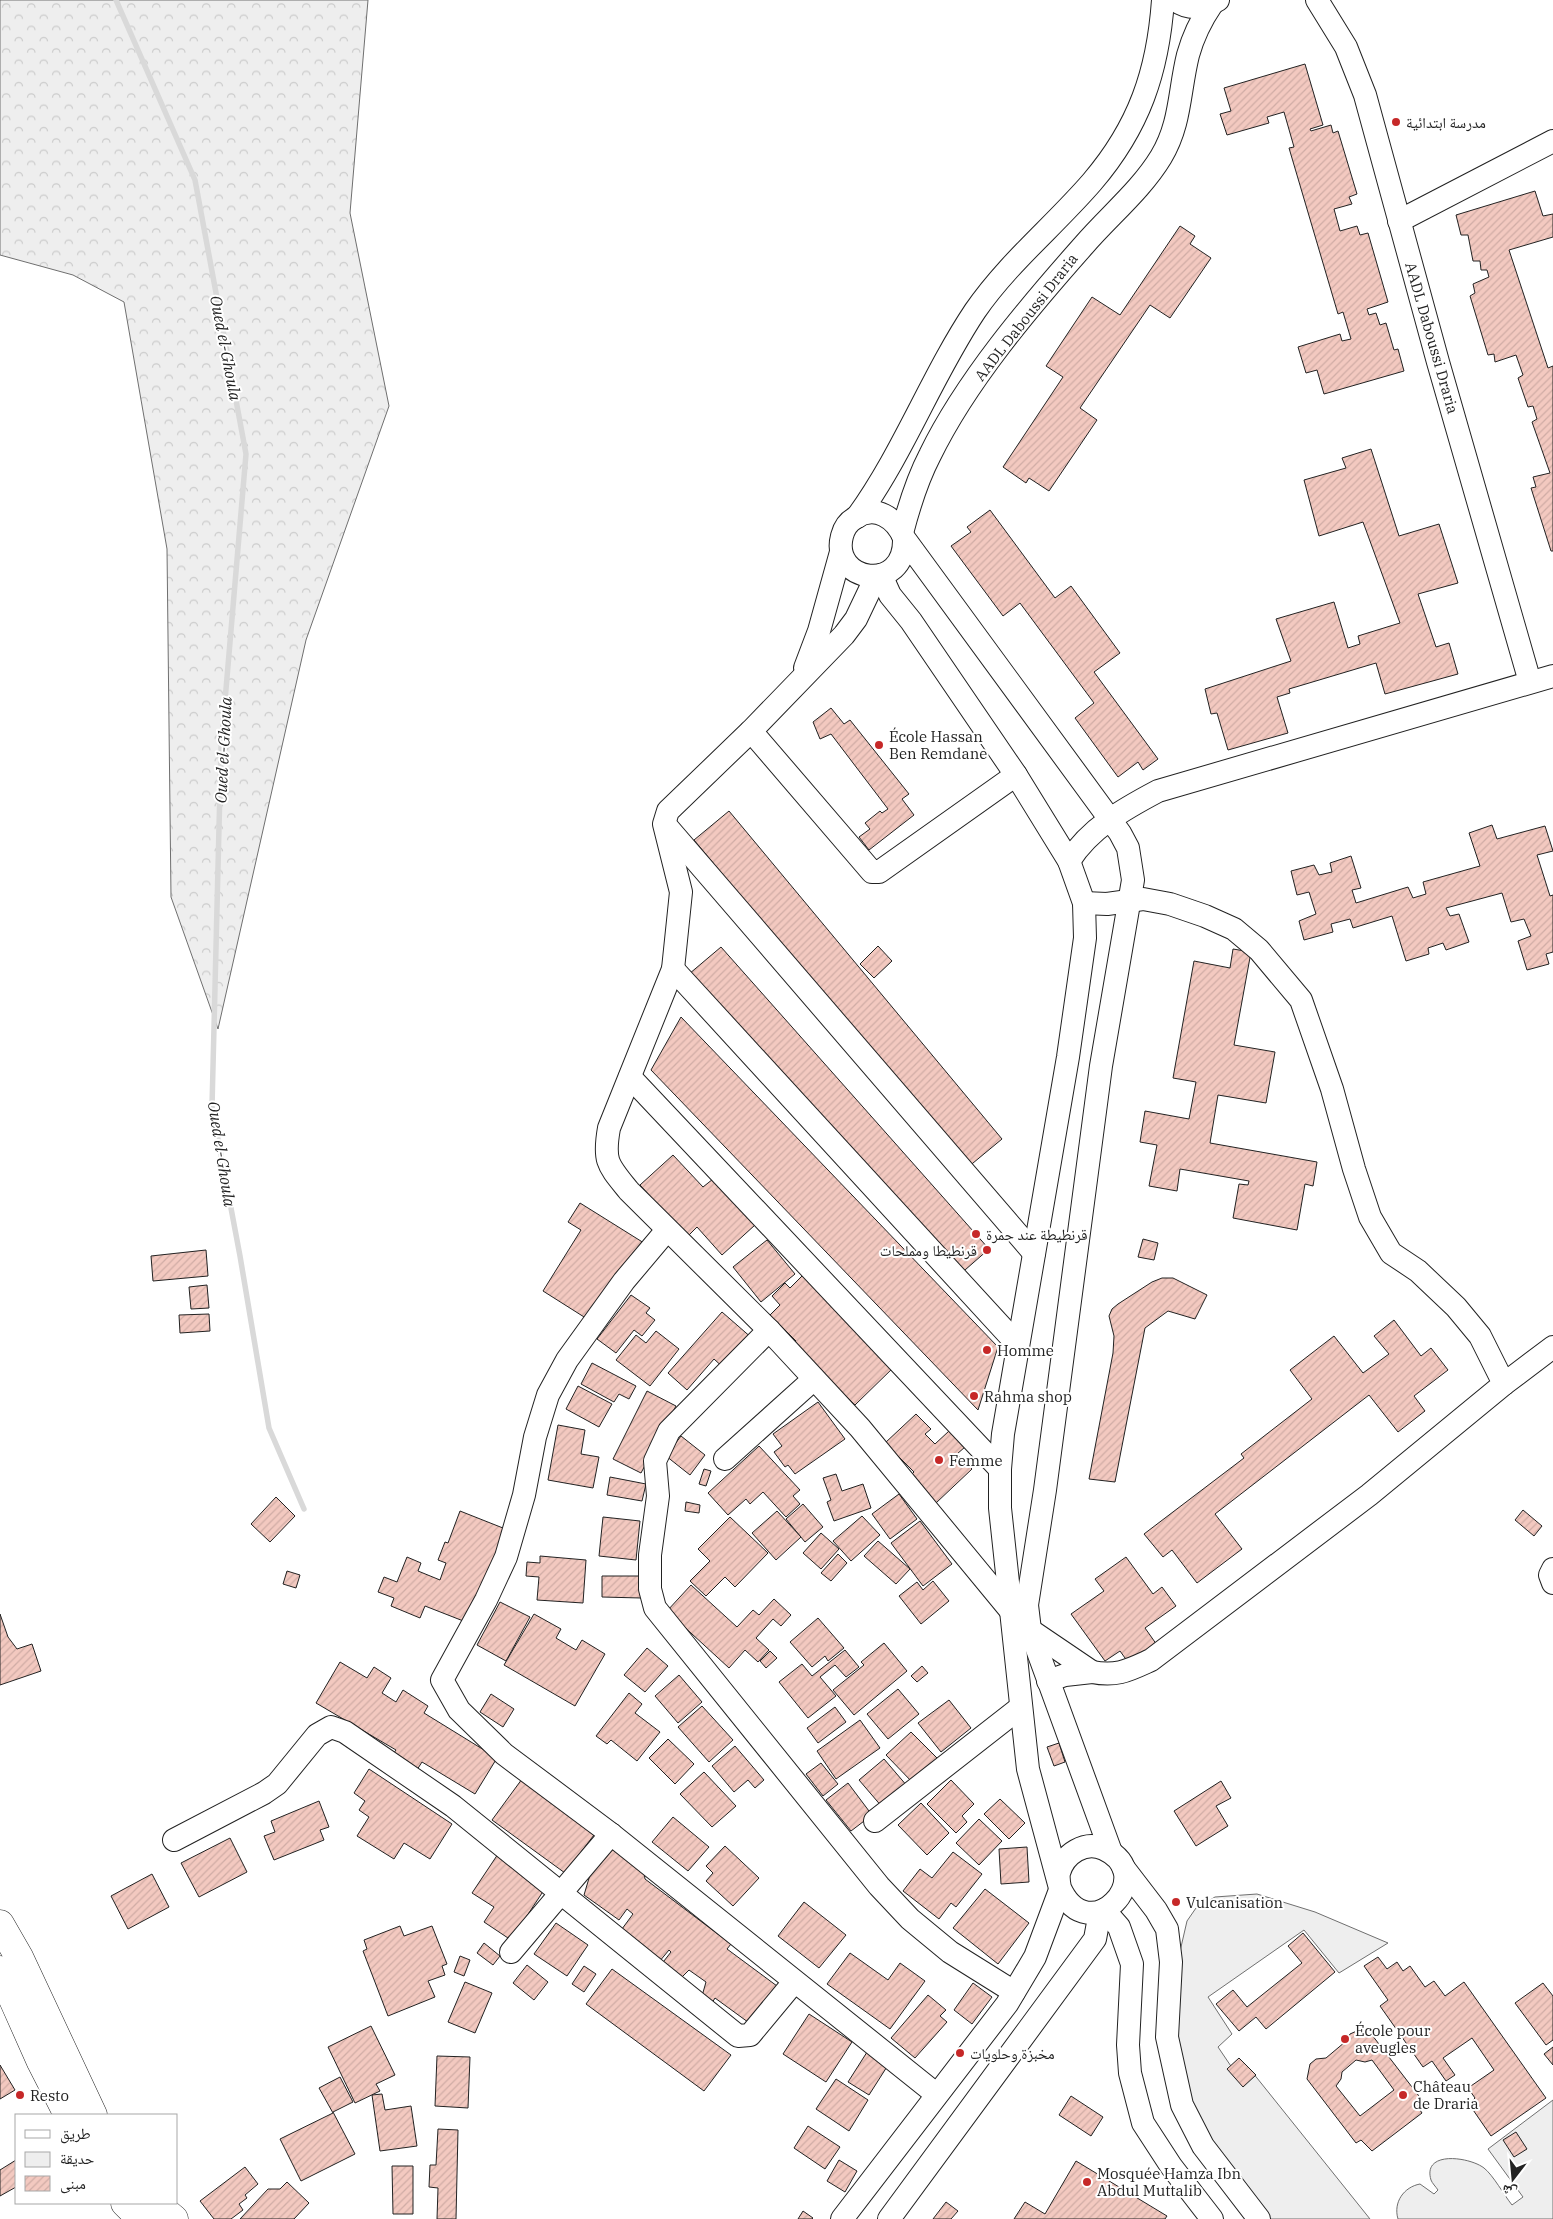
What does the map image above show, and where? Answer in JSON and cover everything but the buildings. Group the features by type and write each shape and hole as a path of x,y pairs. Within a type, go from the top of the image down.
{"main road":[{"path":"0,1924 19,1957 93,2114"},
{"path":"0,1970 41,2062 67,2114"},
{"path":"126,2204 141,2219"},
{"path":"156,2204 174,2219"}],"street":[{"path":"903,535 904,550 900,561 892,570 879,576 865,576 854,571 846,563 841,552 840,542 848,523 857,516 894,460 955,341 977,308 1001,278 1091,184 1123,139 1144,98 1155,63 1160,36 1163,0"},
{"path":"1175,0 1190,7 1201,7 1215,2"},
{"name":"AADL Daboussi Draria","path":"1317,0 1346,47 1359,79 1530,682"},
{"name":"AADL Daboussi Draria","path":"903,535 909,507 929,456 956,409 1029,310 1097,230 1148,176 1161,157 1172,137 1178,116 1184,74 1194,37 1201,20 1215,2"},
{"path":"1399,222 1553,141"},
{"path":"857,516 868,513 880,513 891,518 899,527 1110,820 1128,848 1133,880 1101,1066 1045,1490 1027,1605 1030,1630 1048,1681 1125,1877 1124,1888 1117,1902 1102,1911 1090,1913 1073,1907 1065,1899 1060,1889 1028,1769 1000,1508 1000,1469 1003,1434 1068,1057 1085,938 1084,903 1069,861 1016,775 911,620 890,596 879,576"},
{"path":"798,682 820,631 841,552"},
{"path":"879,576 850,627 751,731 668,811 664,824 681,892 673,970 608,1128 605,1151 609,1167 629,1191 769,1330 860,1428 1011,1611"},
{"path":"1069,861 1083,842 1110,820 1138,801 1178,783 1553,676"},
{"path":"751,731 872,872 879,872 1016,775"},
{"path":"664,824 1034,1253"},
{"path":"1084,903 1108,904 1143,899 1170,904 1205,916 1234,929 1259,950 1301,1000 1332,1089 1354,1169 1370,1217 1391,1253 1418,1271 1456,1307 1480,1336 1504,1384"},
{"path":"673,970 1018,1345"},
{"path":"630,1077 1000,1469"},
{"path":"667,1230 624,1281 567,1360 548,1395 535,1437 524,1495 506,1557 486,1600 442,1680 460,1710 504,1754 611,1834 936,2094"},
{"path":"769,1330 669,1432 655,1461 658,1496 650,1555 650,1589 655,1608 879,1886 910,1919 950,1952 1014,1992"},
{"path":"1048,1681 1065,1675 1092,1672 1108,1675 1126,1672 1151,1660 1369,1495 1504,1384 1553,1347"},
{"path":"724,1459 814,1379"},
{"path":"1553,1569 1550,1574 1553,1583"},
{"path":"1030,1630 1092,1672"},
{"path":"875,1821 1021,1707"},
{"path":"174,1840 264,1793 277,1784 317,1735 331,1727 345,1732 453,1806 738,2036 750,2035 794,1982"},
{"path":"511,1952 611,1834"},
{"path":"842,2219 936,2094 1007,2004 1035,1957 1060,1889 1059,1874 1063,1863 1076,1850 1094,1846 1117,1860 1156,1910 1166,1929 1171,1962 1167,2037 1182,2105 1203,2146 1259,2219"},
{"path":"889,2219 1095,1939 1102,1911"},
{"path":"1102,1911 1119,1927 1132,1964 1128,2045 1130,2073 1143,2123 1171,2166 1212,2219"}],"green space":[{"path":"0,0 368,0 350,213 389,406 306,640 218,1029 171,897 167,549 124,302 73,275 0,255"},
{"path":"1257,1894 1315,1912 1388,1943 1339,1973 1304,1930 1208,1997 1232,2034 1218,2047 1239,2078 1253,2073 1370,2219 1266,2219 1217,2155 1191,2104 1172,2018 1178,1960 1187,1921 1196,1908 1215,1897"},
{"path":"1553,2100 1553,2219 1398,2219 1397,2207 1399,2201 1409,2188 1420,2184 1434,2194 1438,2190 1431,2180 1430,2170 1440,2160 1459,2159 1469,2161 1484,2168 1495,2180 1512,2205 1523,2197 1488,2149"}],"waterway":[{"name":"Oued el-Ghoula","path":"116,0 195,180 246,454 221,748 212,1107 240,1256 269,1428 304,1509"}],"place":[{"name":"مدرسة ابتدائية","path":"1396,122"},
{"name":"École Hassan Ben Remdane","path":"879,745"},
{"name":"قرنطيطة عند حمرة","path":"976,1234"},
{"name":"قرنطيطا ومملحات","path":"987,1250"},
{"name":"Homme","path":"987,1350"},
{"name":"Rahma shop","path":"974,1396"},
{"name":"Femme","path":"939,1460"},
{"name":"Vulcanisation","path":"1176,1902"},
{"name":"École pour aveugles","path":"1345,2039"},
{"name":"مخبزة وحلويات","path":"960,2053"},
{"name":"Resto","path":"20,2095"},
{"name":"Château de Draria","path":"1403,2095"},
{"name":"Mosquée Hamza Ibn Abdul Muttalib","path":"1087,2182"}]}
